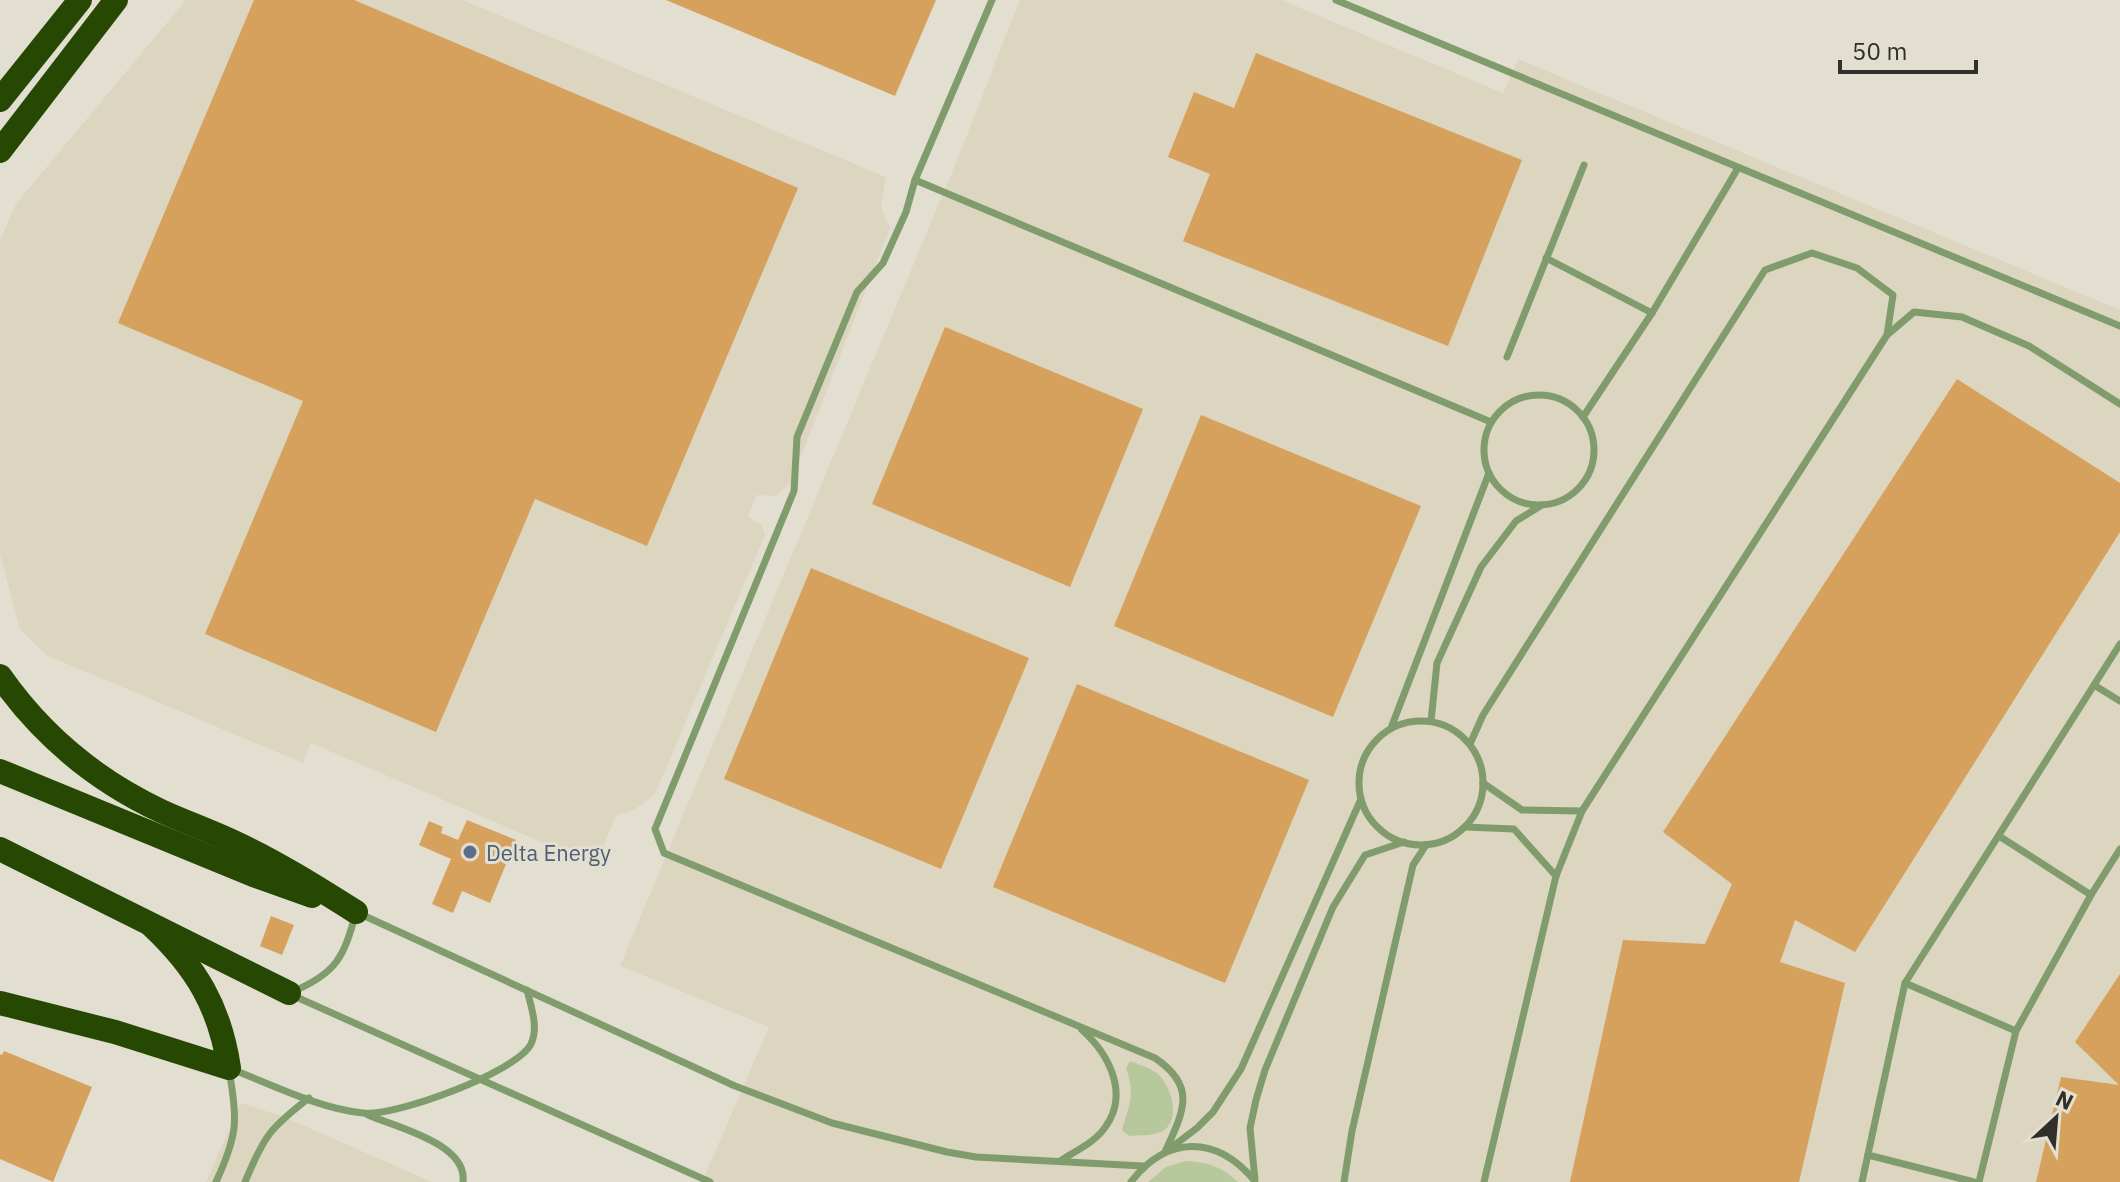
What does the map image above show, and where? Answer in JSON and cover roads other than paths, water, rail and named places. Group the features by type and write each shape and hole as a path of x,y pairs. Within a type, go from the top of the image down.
{"highway":[{"path":"0,100 80,0"},
{"path":"0,151 116,0"},
{"path":"0,676 22,707 51,737 113,786 274,862 356,912"},
{"path":"0,771 253,875 356,912"},
{"path":"0,849 289,993"},
{"path":"0,1003 115,1032 229,1068 220,1026 204,990 181,956 151,925"}],"lane":[{"path":"992,0 915,180 906,212 883,263 857,292 797,437 794,491 655,829 664,853 1144,1051 1165,1065 1180,1082 1184,1097 1182,1114 1165,1152"},
{"path":"1336,0 2120,326"},
{"path":"1507,357 1584,165"},
{"path":"1583,417 1652,313 1738,168"},
{"path":"915,180 1491,422"},
{"path":"1470,744 1483,715 1765,270 1812,253 1857,268 1893,295 1887,335"},
{"path":"1546,258 1652,313"},
{"path":"1484,1182 1556,876 1582,811 1887,335 1914,312 1962,317 2029,346 2120,404"},
{"path":"1431,721 1437,663 1481,567 1516,521 1578,489 1589,473 1594,454 1592,434 1583,417 1567,402 1546,395 1524,396 1505,406 1491,422 1485,439 1484,456 1489,473 1498,487 1511,497 1542,505"},
{"path":"1391,728 1489,473"},
{"path":"1862,1182 1905,983 2120,644"},
{"path":"2094,685 2120,701"},
{"path":"1411,721 1431,721 1459,734 1470,744 1480,762 1483,783 1475,814 1465,827 1447,839 1426,845 1404,842 1385,833 1371,819 1361,799 1359,779 1364,758 1375,741 1391,728 1411,721"},
{"path":"1483,783 1522,810 1582,811"},
{"path":"1131,1182 1143,1166 1197,1128 1213,1112 1241,1069 1361,799"},
{"path":"1465,827 1514,829 1556,876"},
{"path":"1999,836 2091,895"},
{"path":"1255,1181 1250,1128 1256,1100 1265,1070 1333,907 1365,855 1404,842"},
{"path":"1344,1182 1352,1131 1413,865 1426,845"},
{"path":"1868,1155 1977,1182 2016,1031 2120,849"},
{"path":"289,993 319,978 338,961 347,945 356,912 735,1086 832,1123 947,1152 1143,1166"},
{"path":"1905,983 2016,1031"},
{"path":"366,1114 435,1098 516,1061 530,1045 534,1025 527,990"},
{"path":"289,993 710,1182"},
{"path":"1058,1162 1087,1144 1106,1127 1115,1108 1116,1088 1112,1069 1103,1052 1078,1025"},
{"path":"216,1182 232,1146 235,1129 229,1068 309,1098 366,1114 451,1152 461,1163 463,1182"},
{"path":"245,1182 260,1146 271,1131 309,1098"},
{"path":"1165,1152 1185,1147 1205,1147 1225,1153 1255,1181"}],"place":[{"name":"Delta Energy","path":"470,852"}]}
